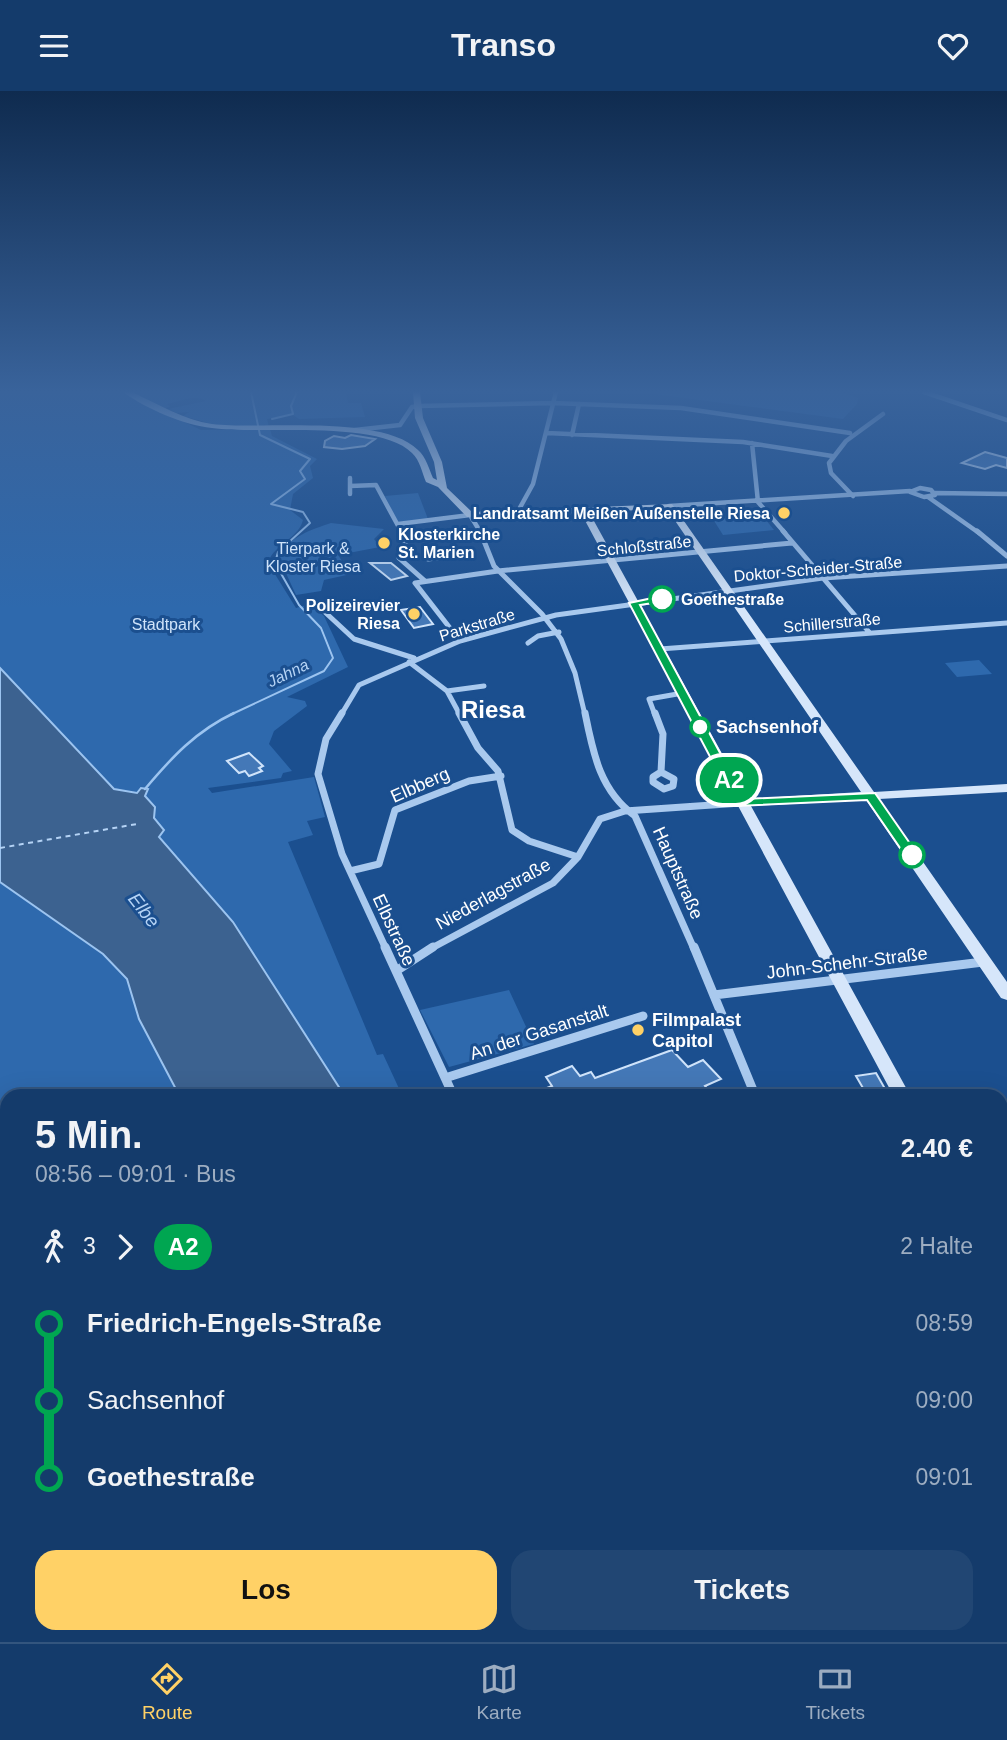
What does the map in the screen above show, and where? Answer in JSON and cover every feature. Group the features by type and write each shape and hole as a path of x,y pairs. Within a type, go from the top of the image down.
{"main road":[{"path":"421,464 429,480 442,485"},
{"path":"438,464 442,485 450,498 470,515 668,506 729,590 1007,994"},
{"path":"583,509 898,1089"},
{"path":"741,803 1005,791"}],"street":[{"path":"517,513 533,484 538,464"},
{"path":"754,464 758,502 869,632"},
{"path":"829,464 831,473 853,496"},
{"path":"350,478 350,494"},
{"path":"351,486 374,484 406,540 399,558 425,581"},
{"path":"912,493 920,488 935,493 1007,494"},
{"path":"668,506 912,493 928,497 970,525 1007,557"},
{"path":"928,497 935,493"},
{"path":"398,524 470,515 480,527 498,571"},
{"name":"Schloßstraße","path":"460,641 415,583 498,571 792,543"},
{"path":"428,559 469,554"},
{"name":"Doktor-Scheider-Straße","path":"548,617 823,578 1007,566"},
{"name":"Hauptstraße","path":"498,571 548,617 559,632 570,656 601,776 625,811 635,816 753,1089"},
{"path":"314,602 354,639 411,660 447,691 478,748 500,776 512,829 529,841 578,857"},
{"name":"Parkstraße","path":"318,774 326,739 359,685 411,660 460,641 548,617"},
{"name":"Schillerstraße","path":"660,649 1007,622"},
{"path":"528,643 538,635 559,632"},
{"path":"447,691 484,686"},
{"path":"661,772 663,734 649,699 682,693"},
{"name":"Elbstraße","path":"318,774 350,871 450,1089"},
{"name":"Elbberg","path":"350,871 379,864 395,810 469,781 500,776"},
{"path":"625,811 741,803"},
{"name":"Niederlagstraße","path":"396,971 452,935 553,883 578,857 600,819 625,811"},
{"name":"John-Schehr-Straße","path":"714,995 984,961"},
{"name":"An der Gasanstalt","path":"445,1079 643,1016"}],"green space":[{"name":"Stadtpark","path":"0,464 312,464 313,478 293,494 290,510 303,520 301,526 270,558 273,571 296,608 310,604 324,616 348,667 287,697 305,701 307,706 274,731 269,744 292,771 283,773 281,778 208,788 212,793 314,777 325,817 307,821 313,835 288,842 377,1055 383,1054 399,1089 340,1089 233,922 158,836 160,824 154,818 154,807 145,796 114,789 0,668"},
{"path":"418,493 428,519 397,522 385,496"},
{"path":"762,515 774,530 723,535 711,516"},
{"name":"Tierpark & Kloster Riesa","path":"331,523 384,529 374,539 380,547 338,555 351,574 324,580 321,591 296,595 279,558 295,539"},
{"path":"979,660 992,674 957,677 945,663"},
{"path":"0,882 103,954 127,979 139,1019 176,1089 0,1089"},
{"path":"509,990 534,1044 449,1067 420,1010"}],"water":[{"name":"Elbe","path":"0,668 114,789 137,793 141,788 148,789 145,796 155,807 154,818 164,830 159,837 233,922 340,1089 176,1089 139,1019 127,979 103,954 0,882"}],"building":[{"path":"967,464 1007,464 1007,468 996,465 985,469"},
{"path":"370,563 391,563 407,576 391,580"},
{"name":"Polizeirevier Riesa","path":"420,607 433,624 414,628 401,610"},
{"path":"249,753 263,766 259,768 262,771 249,776 245,771 239,773 227,761"},
{"path":"672,1050 688,1067 703,1060 721,1079 705,1086 707,1089 544,1089 552,1086 546,1077 572,1066 580,1076 591,1072 595,1078"},
{"path":"876,1073 885,1089 864,1089 856,1076"}],"waterway":[{"name":"Jahna","path":"230,715 324,671 333,658 321,628 299,605 275,563 278,552 310,523 303,512 271,504 305,479 300,471 306,464"},
{"name":"Jahna","path":"230,715 234,713"},
{"name":"Jahna","path":"145,789 185,746 230,715"}],"ferry route":[{"path":"0,848 137,824"}],"bus line":[{"name":"A2","path":"662,599 634,603 741,803 870,796 912,855"}],"place":[{"name":"Landratsamt Meißen Außenstelle Riesa","path":"784,513"},
{"name":"Klosterkirche St. Marien","path":"384,543"},
{"name":"Goethestraße","path":"662,599"},
{"name":"Polizeirevier Riesa","path":"414,614"},
{"name":"Sachsenhof","path":"700,727"},
{"name":"Filmpalast Capitol","path":"638,1030"}],"district":[{"name":"Riesa","path":"493,709"}]}
